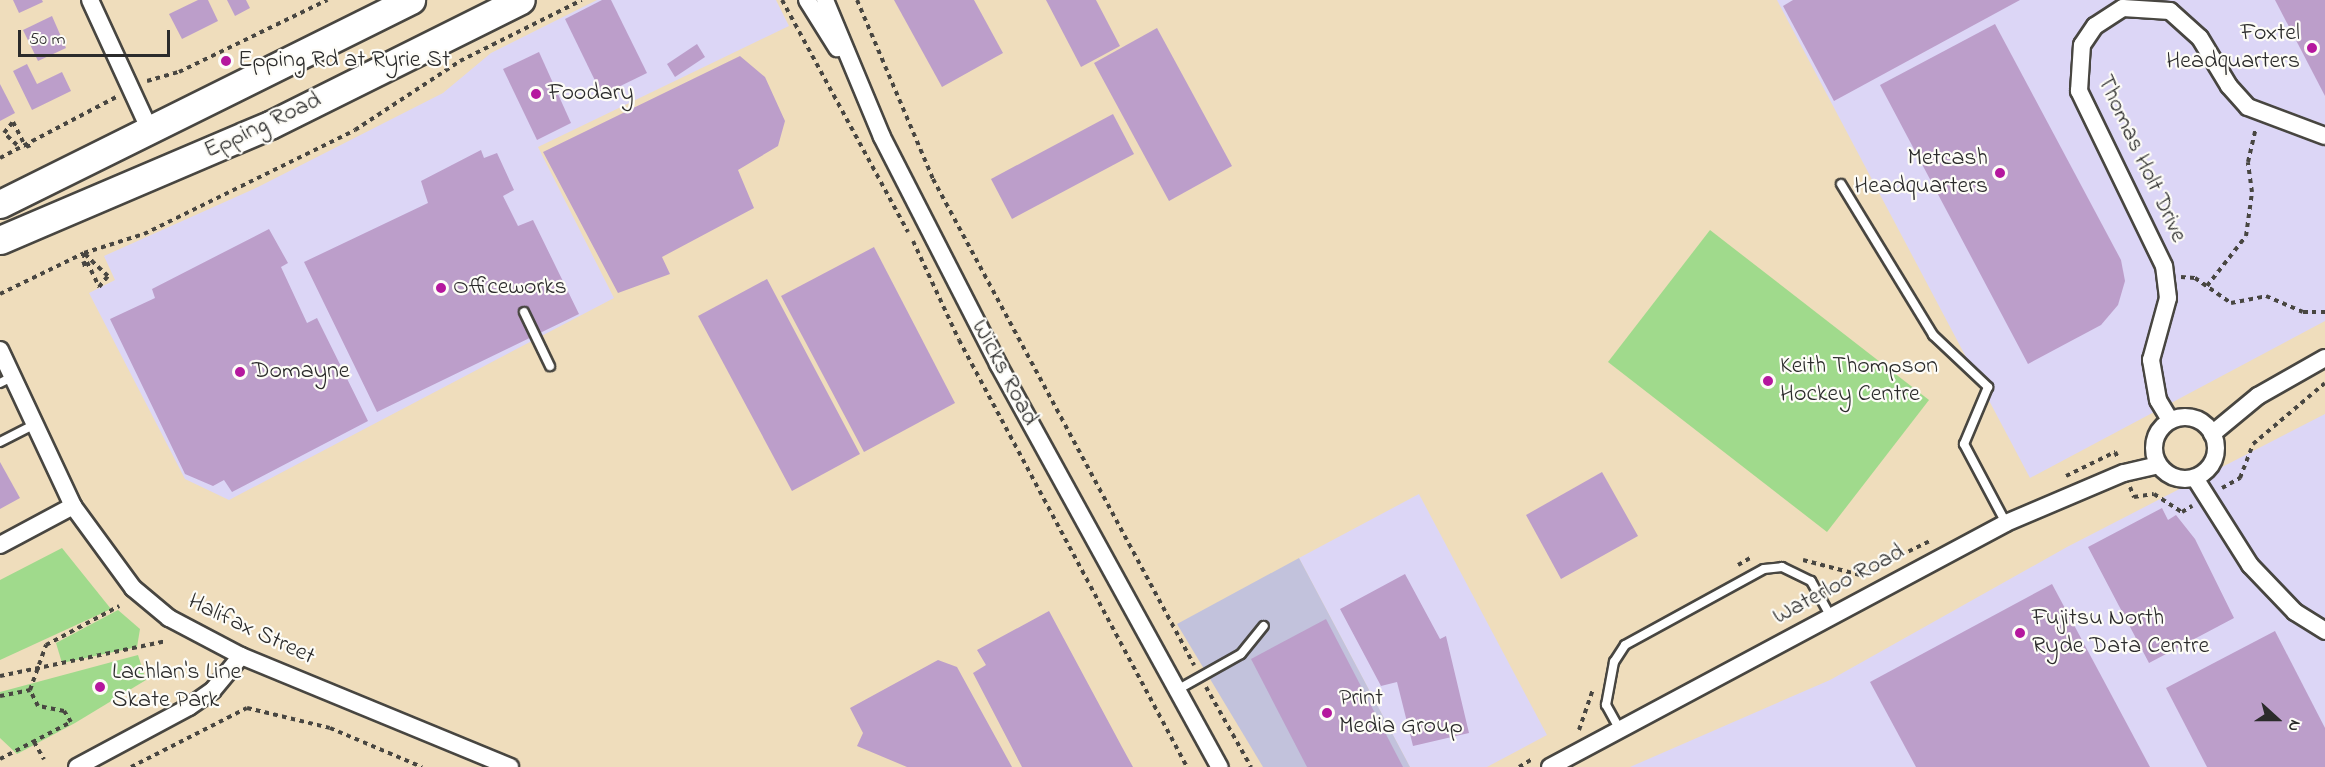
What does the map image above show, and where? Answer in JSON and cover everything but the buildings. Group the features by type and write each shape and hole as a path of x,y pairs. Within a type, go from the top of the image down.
{"main road":[{"name":"Epping Road","path":"0,204 149,128 411,0"},
{"name":"Epping Road","path":"0,240 270,125 521,0"}],"street":[{"path":"90,0 149,128"},
{"name":"Wicks Road","path":"807,0 848,63"},
{"name":"Wicks Road","path":"825,0 848,63 998,364 1220,767"},
{"name":"Thomas Holt Drive","path":"2170,420 2158,400 2151,360 2168,298 2166,275 2156,243 2079,91 2082,45 2095,26 2123,8 2170,10 2188,23 2229,86 2260,115 2325,136"},
{"name":"Halifax Street","path":"0,351 6,380 34,425 73,506 133,588 169,618 241,656 510,767"},
{"path":"2212,434 2258,396 2325,358"},
{"path":"2170,420 2199,420 2212,434 2215,455 2195,478 2175,478 2158,465 2156,435 2170,420"},
{"name":"Waterloo Road","path":"1550,767 2006,523 2124,473 2158,465"},
{"path":"2195,478 2250,565 2295,612 2325,631"},
{"path":"0,545 73,506"},
{"path":"77,767 189,707 213,690 241,656"}],"lane":[{"path":"1840,184 1933,335 1988,387 1964,444 2006,523"},
{"path":"524,312 550,366"},
{"path":"0,442 34,425"},
{"path":"1620,730 1606,705 1614,662 1625,645 1764,569 1782,567 1811,581 1831,617"},
{"path":"1177,690 1241,654 1264,626"}],"path":[{"path":"0,158 132,88 179,72 327,0"},
{"path":"0,294 84,253 144,234 356,130 460,61 582,0"},
{"name":"Wicks Road","path":"783,0 1187,767"},
{"path":"856,0 933,179 1251,767"},
{"path":"2207,286 2246,236 2252,192 2248,162 2260,115"},
{"path":"19,146 4,133 13,122 26,147 29,143"},
{"path":"82,264 87,262 99,287 108,276 84,253"},
{"path":"84,253 84,271"},
{"path":"2166,275 2195,278 2231,303 2266,296 2303,312 2325,312"},
{"path":"2240,478 2253,444 2325,383"},
{"path":"2134,497 2154,494 2182,512"},
{"path":"0,759 70,722 64,711 38,706 30,690 45,645 119,606"},
{"path":"0,676 35,673 166,641"},
{"path":"0,696 30,690"},
{"path":"131,767 247,708 330,728 422,767"},
{"path":"34,742 44,759"}],"shaded area":[{"path":"597,0 776,0 789,26 538,147 614,298 229,500 185,479 89,293 115,280 104,256 258,187 443,93 491,53"},
{"path":"1777,0 2325,0 2325,321 2030,478"},
{"path":"2325,414 2325,767 1630,767 1830,680 2067,547"},
{"path":"1419,494 1547,735 1487,767 1410,767 1299,558"},
{"path":"1299,558 1410,767 1263,767 1177,624"}],"green space":[{"name":"Keith Thompson Hockey Centre","path":"1710,230 1929,400 1827,532 1608,362"},
{"path":"62,548 111,609 0,660 0,580"},
{"path":"118,610 140,629 137,647 62,663 56,643"},
{"path":"138,655 146,680 75,723 17,754 0,738 0,692"}],"place":[{"name":"Foxtel Headquarters","path":"2312,48"},
{"name":"Epping Rd at Ryrie St","path":"226,61"},
{"name":"Foodary","path":"536,94"},
{"name":"Metcash Headquarters","path":"2000,173"},
{"name":"Officeworks","path":"441,288"},
{"name":"Domayne","path":"240,372"},
{"name":"Keith Thompson Hockey Centre","path":"1768,381"},
{"name":"Fujitsu North Ryde Data Centre","path":"2020,633"},
{"name":"Lachlan's Line Skate Park","path":"100,687"},
{"name":"Print Media Group","path":"1327,713"}]}
